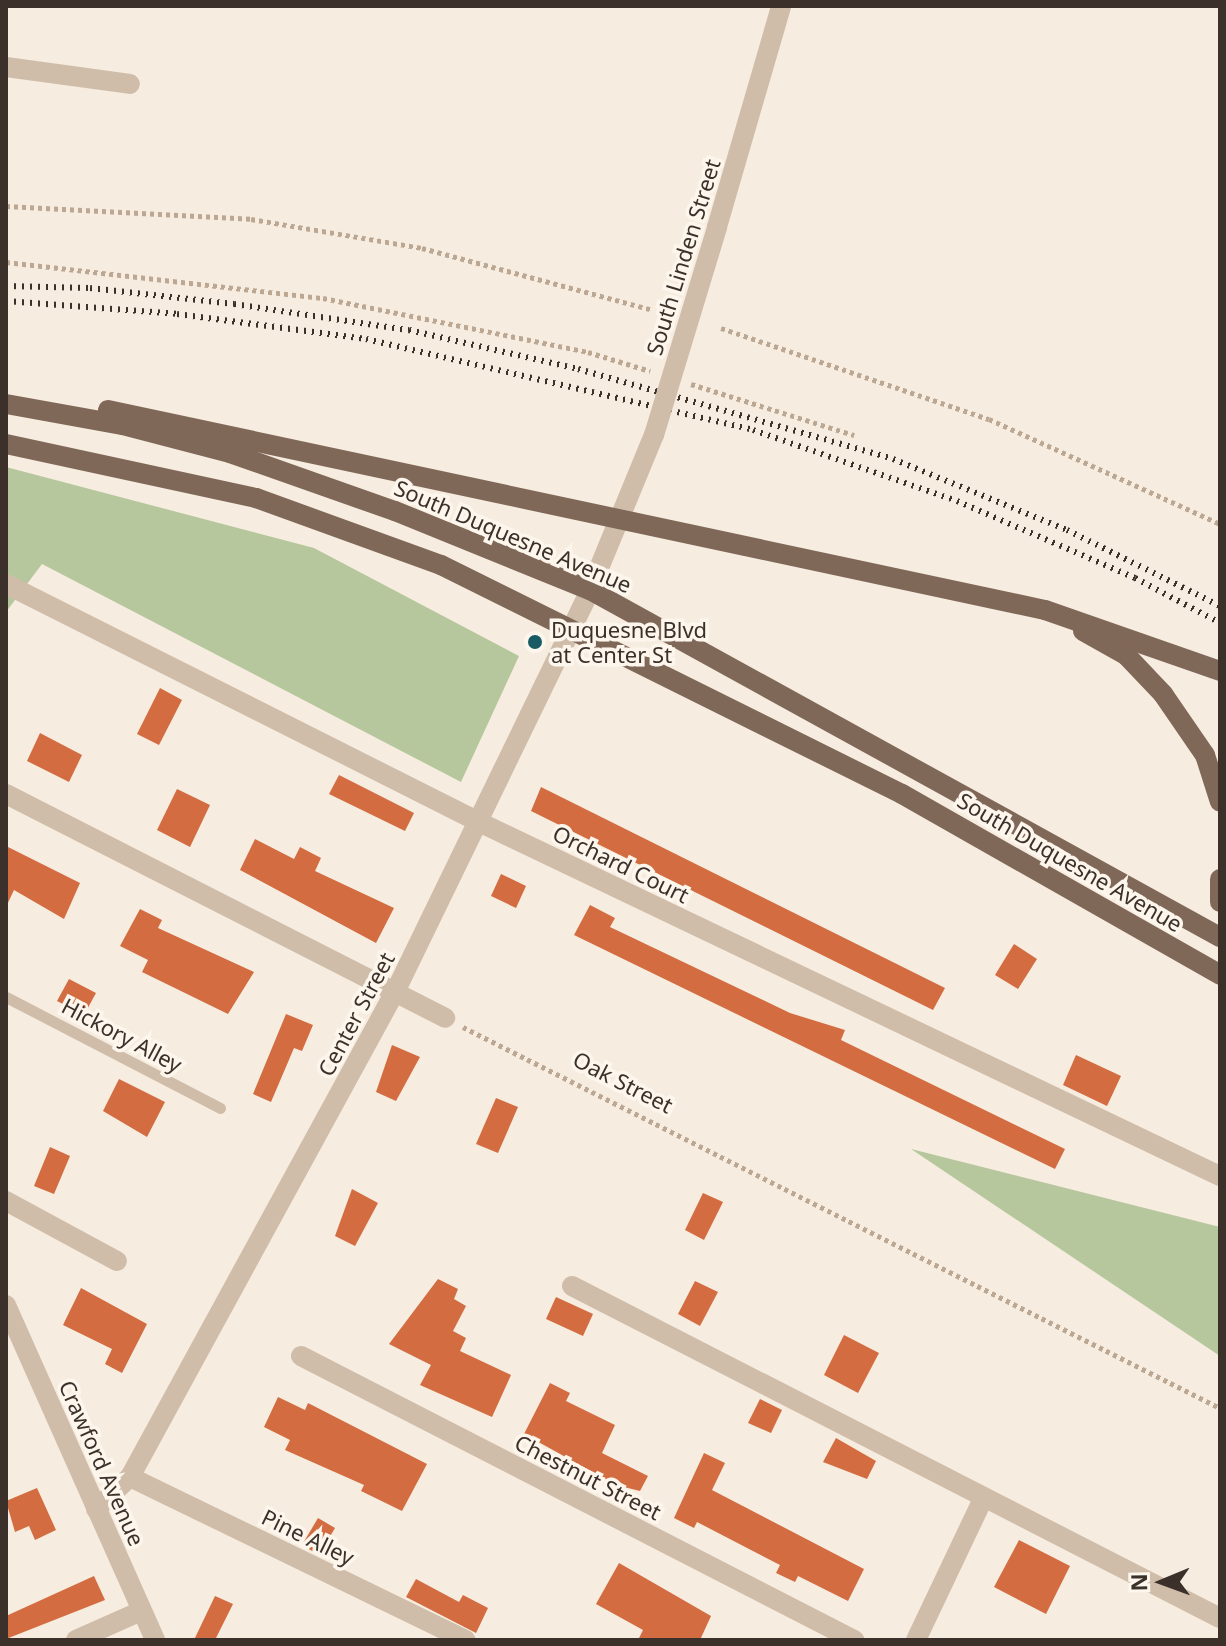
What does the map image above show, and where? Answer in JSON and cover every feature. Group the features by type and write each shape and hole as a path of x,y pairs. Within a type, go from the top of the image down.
{"main road":[{"path":"6,398 144,414 1045,610 1220,671"},
{"name":"South Duquesne Avenue","path":"6,404 123,425 230,453 395,511 590,590 1220,937"},
{"name":"South Duquesne Avenue","path":"6,444 256,498 441,565 902,794 1220,975"},
{"path":"1045,610 1126,655 1163,694 1205,755 1220,802"},
{"path":"1220,879 1220,902"}],"street":[{"name":"South Linden Street","path":"623,519 654,435 781,6"},
{"path":"6,67 130,84"},
{"name":"Center Street","path":"96,1509 130,1477 397,988 623,519"},
{"name":"Orchard Court","path":"6,584 479,822 1220,1176"},
{"path":"6,794 397,988 445,1018"},
{"path":"6,1201 117,1261"},
{"path":"572,1286 1220,1618"},
{"name":"Crawford Avenue","path":"7,1312 155,1640"},
{"name":"Chestnut Street","path":"301,1356 854,1640"},
{"name":"Pine Alley","path":"130,1477 465,1640"},
{"path":"916,1640 984,1497"},
{"path":"76,1640 141,1611"}],"lane":[{"name":"Hickory Alley","path":"6,997 220,1108"}],"path":[{"path":"6,206 251,219 422,248 650,309"},
{"path":"6,262 323,298 588,352 662,375"},
{"path":"721,328 989,419 1220,524"},
{"path":"676,379 854,435"},
{"name":"Oak Street","path":"445,1018 1220,1408"}],"green space":[{"path":"6,467 314,548 519,656 461,782 42,564 6,612"},
{"path":"911,1149 1220,1227 1220,1356"}],"building":[{"path":"160,688 182,700 159,745 137,734"},
{"path":"40,733 82,755 69,782 27,761"},
{"path":"339,775 414,813 405,831 329,794"},
{"path":"541,787 945,988 933,1010 531,811"},
{"path":"177,789 210,805 190,847 157,830"},
{"path":"255,839 294,859 300,847 321,858 315,871 394,908 376,943 240,870"},
{"path":"6,846 80,883 64,919 14,890 6,907"},
{"path":"501,874 526,886 516,908 491,896"},
{"path":"590,905 615,918 610,927 790,1013 845,1030 841,1040 1065,1149 1055,1169 574,935"},
{"path":"140,909 162,920 158,928 254,972 228,1014 142,972 148,960 120,946"},
{"path":"1014,944 1037,959 1018,989 995,975"},
{"path":"69,979 96,993 84,1015 57,1001"},
{"path":"286,1014 313,1025 302,1051 294,1048 271,1102 253,1094"},
{"path":"392,1045 420,1057 396,1101 376,1092"},
{"path":"1076,1055 1121,1076 1107,1106 1063,1085"},
{"path":"119,1079 165,1102 147,1137 103,1111"},
{"path":"496,1098 518,1107 498,1153 476,1144"},
{"path":"50,1147 70,1156 54,1194 34,1186"},
{"path":"352,1189 378,1203 355,1246 335,1236"},
{"path":"703,1193 723,1202 704,1240 685,1230"},
{"path":"438,1279 458,1289 454,1299 466,1306 453,1331 466,1338 460,1351 511,1375 492,1417 420,1385 431,1365 389,1344"},
{"path":"695,1281 718,1292 700,1326 678,1314"},
{"path":"81,1288 147,1324 122,1373 105,1364 112,1349 63,1325"},
{"path":"556,1297 593,1314 583,1336 546,1319"},
{"path":"844,1335 879,1353 858,1393 824,1375"},
{"path":"550,1383 570,1393 566,1401 615,1425 602,1453 648,1476 640,1491 616,1485 524,1434"},
{"path":"278,1397 305,1410 308,1403 427,1464 402,1511 361,1491 364,1485 285,1450 290,1440 264,1427"},
{"path":"760,1399 782,1410 771,1433 748,1423"},
{"path":"836,1438 876,1461 867,1479 823,1462"},
{"path":"704,1453 725,1463 712,1490 864,1569 848,1601 798,1576 795,1582 776,1573 780,1565 697,1522 694,1528 674,1518"},
{"path":"37,1488 56,1530 35,1540 29,1526 15,1532 6,1501"},
{"path":"318,1518 335,1528 319,1555 302,1545"},
{"path":"1019,1540 1070,1566 1046,1614 994,1587"},
{"path":"619,1563 711,1616 700,1640 638,1640 643,1630 596,1604"},
{"path":"94,1576 105,1600 6,1639 6,1616"},
{"path":"416,1579 459,1602 463,1595 488,1608 476,1633 406,1597"},
{"path":"215,1596 233,1604 215,1640 194,1640"}],"railway":[{"path":"6,286 90,288 234,304 409,330 578,369 893,459 1067,530 1220,606"},
{"path":"6,301 177,314 366,339 753,430 957,501 1135,578 1220,623"}],"place":[{"name":"Duquesne Blvd at Center St","path":"535,642"}]}
